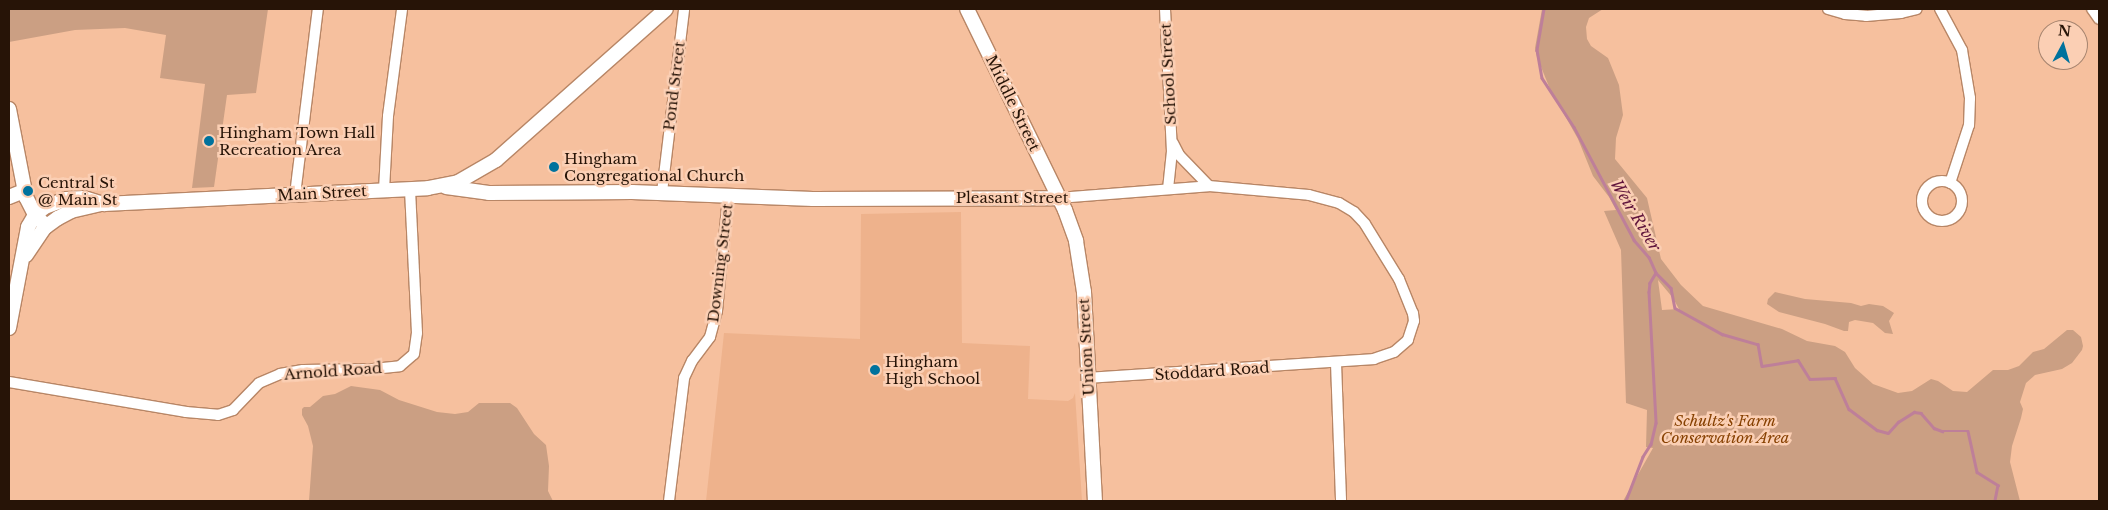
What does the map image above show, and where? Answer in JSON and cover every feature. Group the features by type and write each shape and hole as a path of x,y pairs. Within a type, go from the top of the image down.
{"street":[{"path":"295,194 318,9"},
{"path":"384,190 388,116 402,9"},
{"name":"Main Street","path":"35,214 45,207 66,199 84,198 104,204 410,189 442,186 470,177 496,160 666,9"},
{"name":"Pond Street","path":"662,192 684,9"},
{"name":"Middle Street","path":"967,9 1058,198"},
{"name":"School Street","path":"1165,9 1172,139 1171,176 1168,188"},
{"path":"1828,9 1845,14 1866,16 1918,9"},
{"path":"1940,9 1962,50 1969,91 1969,125 1950,183"},
{"path":"2092,9 2099,19"},
{"path":"9,108 24,191 35,214 46,226"},
{"name":"School Street","path":"1172,139 1179,155 1209,186"},
{"name":"Pleasant Street","path":"442,186 496,193 662,192 813,199 1058,198 1209,186 1263,190 1321,198 1348,207 1365,224 1405,292 1413,313 1412,329 1408,340 1394,352 1374,359 1336,363"},
{"name":"Arnold Road","path":"9,382 186,412 218,415 234,410 259,383 280,374 303,370 373,369 400,366 414,354 417,333 410,189"},
{"path":"9,197 24,191"},
{"name":"Downing Street","path":"669,501 684,378 692,361 710,336 717,311 728,196"},
{"name":"Union Street","path":"1058,198 1071,226 1080,260 1095,501"},
{"path":"23,260 46,226 71,211 104,204"},
{"path":"9,328 28,227 35,214"},
{"path":"1336,363 1341,501"},
{"name":"Stoddard Road","path":"1088,378 1336,363"}],"shaded area":[{"name":"Hingham High School","path":"961,212 962,343 1030,346 1028,399 1068,401 1073,398 1075,393 1082,501 706,501 724,333 860,339 861,214"}],"green space":[{"name":"Hingham Town Hall Recreation Area","path":"9,9 268,9 256,93 227,95 214,187 192,188 205,84 160,78 166,35 125,28 75,30 9,42"},
{"name":"Schultz's Farm Conservation Area","path":"1542,9 1603,9 1589,18 1586,27 1587,39 1591,46 1608,58 1619,85 1623,115 1616,138 1615,159 1647,198 1661,259 1681,285 1703,306 1782,329 1807,341 1835,346 1845,352 1855,368 1873,384 1898,393 1912,391 1931,379 1938,381 1953,391 1967,392 1993,370 2008,370 2019,366 2033,352 2044,349 2067,330 2073,330 2081,337 2082,350 2072,363 2062,369 2035,375 2026,383 2020,402 2023,409 2012,446 2010,462 2020,501 1623,501 1653,448 1646,447 1647,410 1626,403 1621,250 1604,211 1616,210 1593,176 1578,139 1550,89 1535,48","holes":["1658,280 1673,298 1679,309 1662,310"]},
{"path":"1775,292 1805,299 1851,303 1861,306 1869,304 1883,306 1894,313 1889,321 1893,334 1885,333 1873,323 1855,320 1849,322 1848,331 1844,331 1779,312 1767,304 1768,299"},
{"path":"351,386 380,390 399,400 437,412 455,414 468,412 479,403 510,403 517,408 534,434 546,445 549,466 548,491 553,501 309,501 313,446 308,426 302,415 302,409 310,407 323,396 335,394"}],"waterway":[{"name":"Weir River","path":"1544,9 1537,50 1542,78 1574,127 1634,240 1649,257 1656,273 1650,283 1649,292 1656,423 1651,444 1643,457 1626,501"},
{"path":"1656,273 1671,288 1675,308 1722,334 1758,344 1762,366 1798,360 1810,379 1835,378 1849,409 1877,430 1888,433 1898,422 1914,412 1921,413 1934,428 1942,431 1968,431 1977,472 1998,485 1995,501"}],"place":[{"name":"Hingham Town Hall Recreation Area","path":"209,141"},
{"name":"Hingham Congregational Church","path":"554,167"},
{"name":"Central St @ Main St","path":"28,191"},
{"name":"Hingham High School","path":"875,370"}]}
